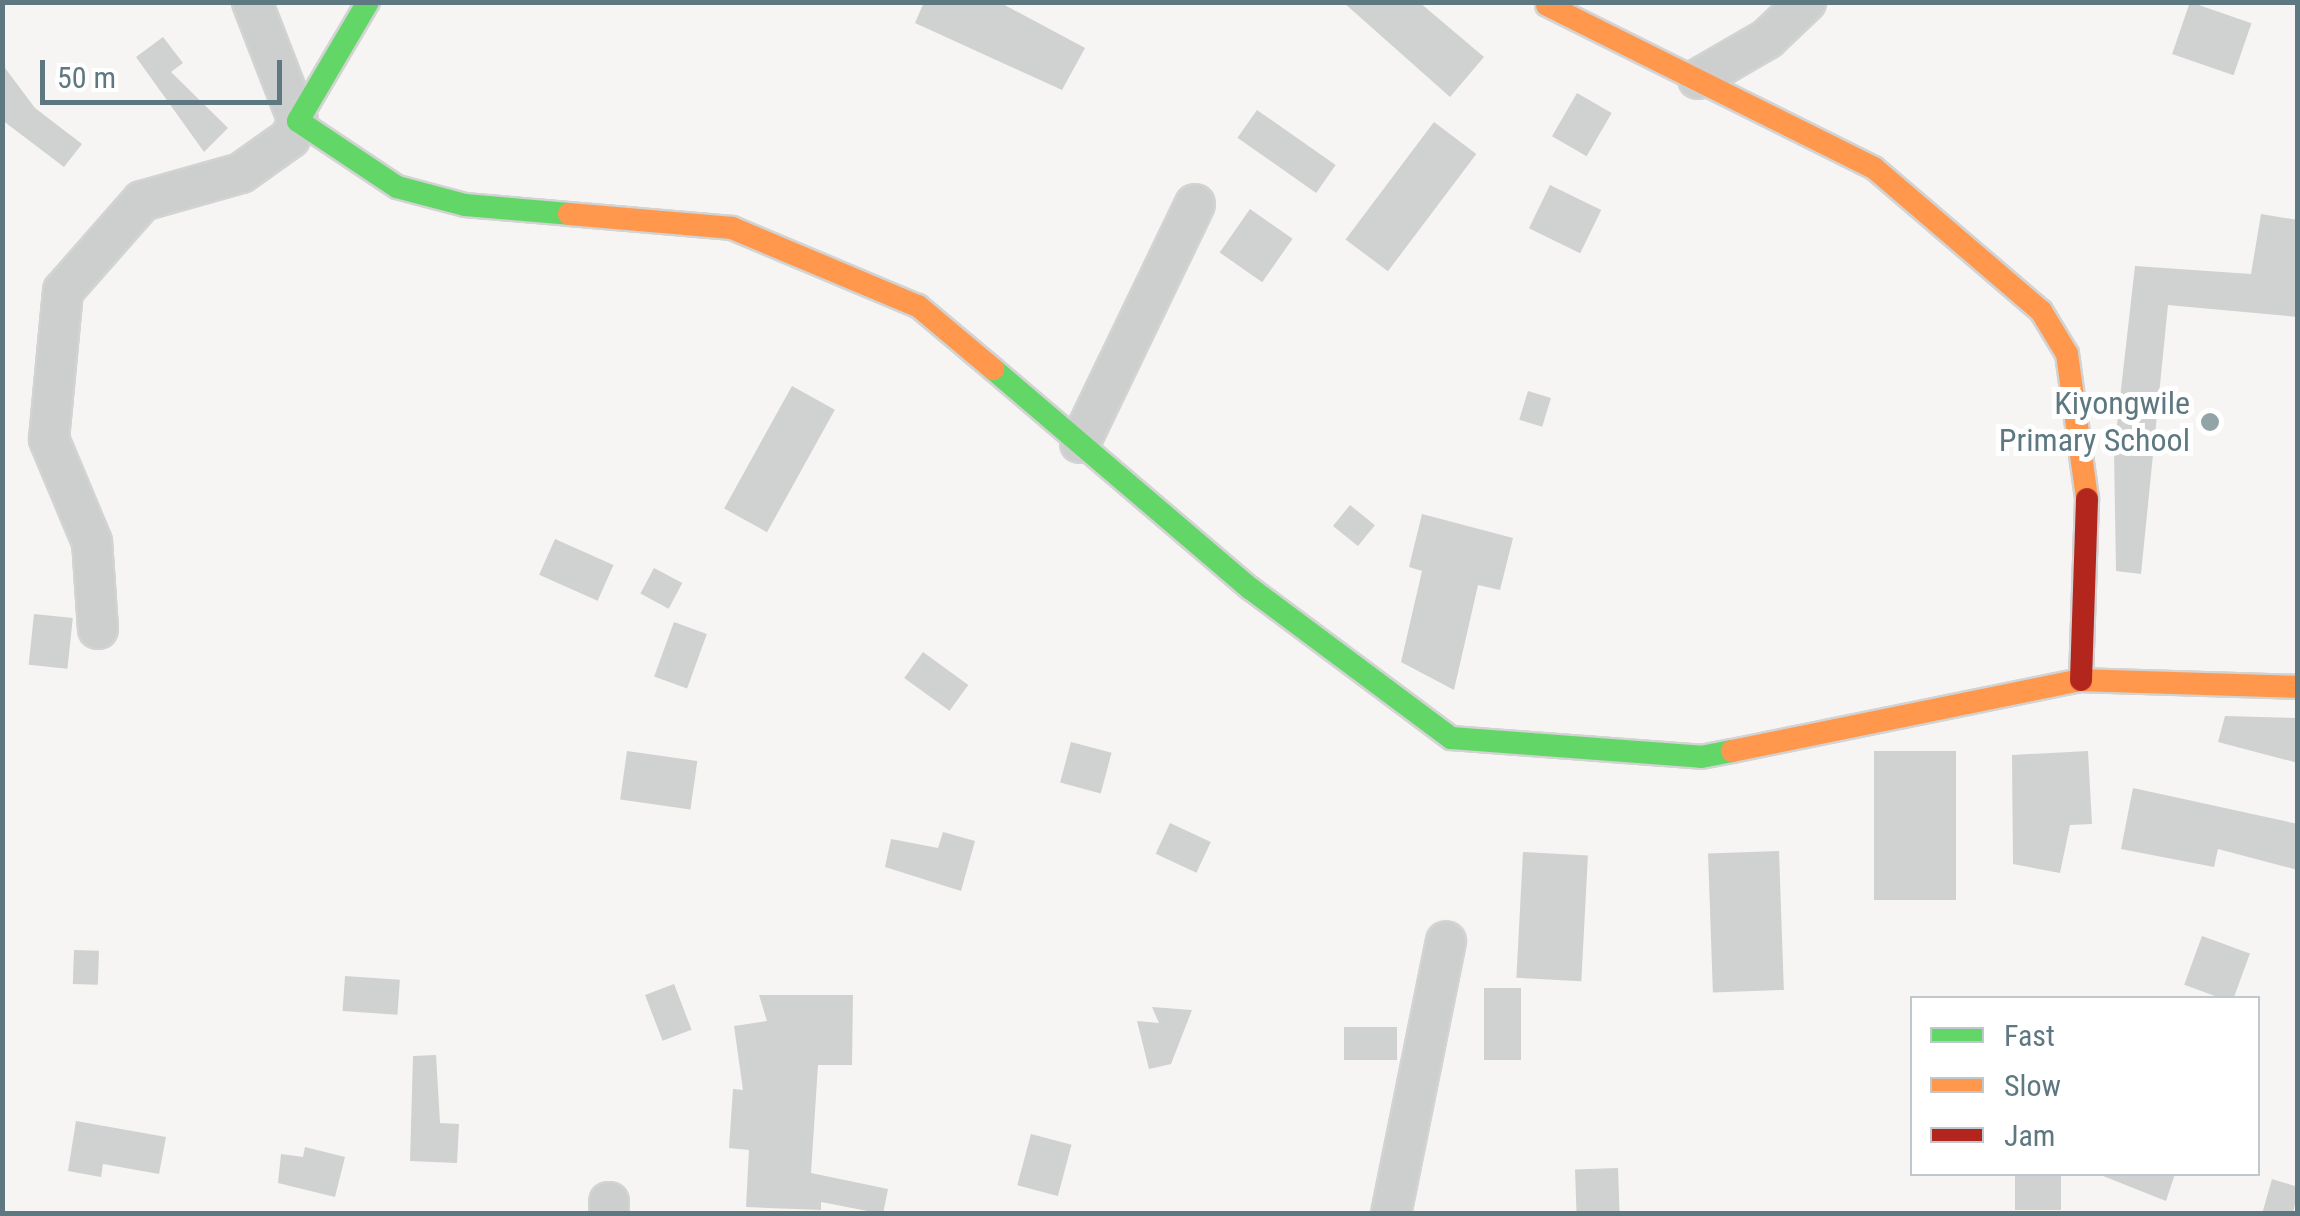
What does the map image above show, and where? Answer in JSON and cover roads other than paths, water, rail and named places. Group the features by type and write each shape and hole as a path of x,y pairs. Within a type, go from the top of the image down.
{"street":[{"path":"252,2 298,120 397,187 465,205 732,228 918,306 1251,589 1452,738 1701,757 2081,680 2298,686"},
{"path":"98,629 92,542 49,439 63,291 142,201 241,173 290,138 368,2"},
{"path":"1698,79 1767,39 1806,2"},
{"path":"1547,5 1874,168 2041,311 2067,354 2088,483 2081,680"},
{"path":"1080,443 1195,204"},
{"path":"1391,1214 1446,942"}],"place":[{"name":"Kiyongwile Primary School","path":"2210,422"}]}
